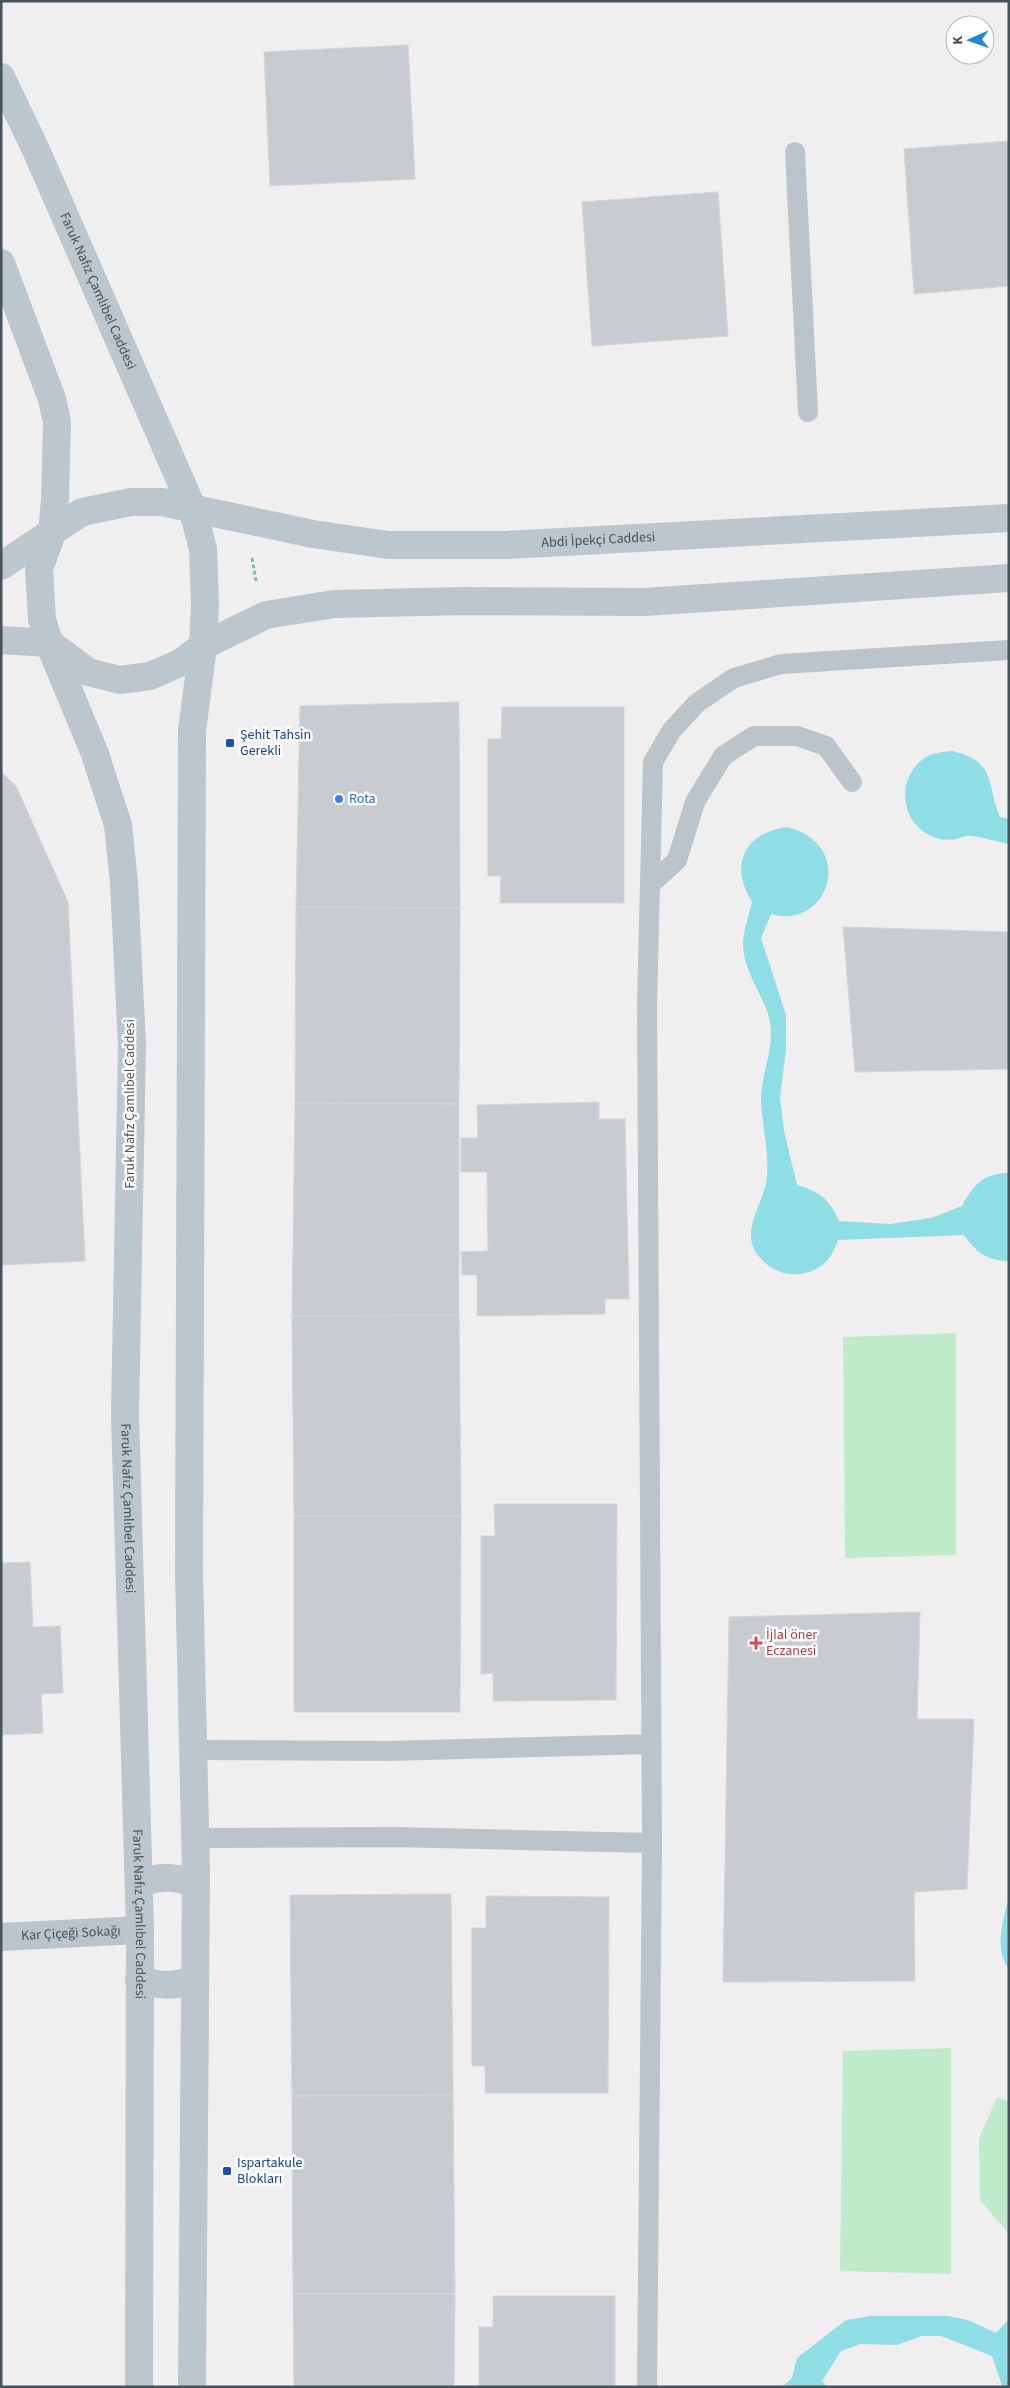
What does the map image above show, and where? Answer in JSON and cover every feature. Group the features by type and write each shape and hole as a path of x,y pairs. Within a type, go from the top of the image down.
{"street":[{"name":"Faruk Nafız Çamlıbel Caddesi","path":"1,77 36,150 192,507 203,549 205,604 203,646 192,731 189,1572 196,1838 192,2387"},
{"name":"Faruk Nafız Çamlıbel Caddesi","path":"1,263 52,399 57,422 52,533 39,569 42,619 49,644 95,754 118,825 124,883 132,1046 125,1414 140,1930 139,2387"},
{"path":"1,566 82,512 131,502 162,502 192,507"},
{"name":"Abdi İpekçi Caddesi","path":"192,507 313,534 388,545 506,546 1009,518"},
{"path":"1,640 49,644 88,672 120,680 150,676 182,662 203,646 266,615 334,604 466,601 644,602 1009,578"},
{"path":"139,1884 154,1878 179,1878 196,1883"},
{"name":"Kar Çiçeği Sokağı","path":"1,1937 140,1930"},
{"path":"139,1979 156,1986 182,1985 195,1979"}],"lane":[{"path":"795,152 808,412"},
{"path":"647,2387 652,1744 647,1006 653,762 672,730 698,703 734,678 781,664 1009,650"},
{"path":"650,885 677,860 695,802 724,756 754,736 797,736 826,746 852,782"},
{"path":"194,1750 388,1751 652,1744"},
{"path":"196,1838 395,1837 652,1843"}],"path":[{"path":"252,556 257,584"}],"green space":[{"path":"956,1333 956,1555 845,1558 843,1337"},
{"path":"951,2048 951,2274 840,2271 843,2051"},
{"path":"997,2097 1009,2102 1009,2234 980,2200 979,2139"}],"water":[{"path":"952,751 977,761 988,775 1000,817 1009,819 1009,844 969,836 952,840 937,838 927,834 911,818 905,798 909,777 915,767 929,755"},
{"path":"787,827 809,837 822,851 828,867 827,884 820,899 808,910 791,916 771,914 761,938 786,1015 786,1049 780,1098 784,1131 797,1185 812,1190 823,1197 832,1207 839,1221 890,1224 931,1218 962,1206 970,1192 980,1182 993,1175 1009,1173 1009,1261 988,1257 978,1251 964,1235 838,1240 834,1251 824,1264 804,1274 793,1274 783,1273 769,1266 758,1255 752,1244 751,1233 753,1223 765,1188 767,1176 761,1100 771,1033 770,1021 751,977 744,954 745,927 752,902 745,888 742,864 745,853 760,836 772,830"},
{"path":"1009,1896 1009,1969 1004,1961 1002,1952 1001,1933"},
{"path":"871,2316 948,2316 968,2320 996,2333 1009,2319 1009,2387 1002,2386 992,2356 941,2336 922,2336 897,2345 860,2344 841,2351 822,2381 827,2387 782,2387 792,2378 797,2358 846,2320"}],"building":[{"path":"408,45 415,179 270,186 264,52"},
{"path":"1009,141 1009,286 914,294 904,149"},
{"path":"718,192 728,336 592,346 582,202"},
{"path":"459,702 460,908 296,907 300,706"},
{"path":"502,707 624,707 624,903 500,903 501,876 488,876 488,739 501,739"},
{"path":"1,772 16,786 68,902 85,1261 1,1265"},
{"path":"296,907 460,908 459,1104 295,1103"},
{"path":"843,927 1009,932 1009,1069 855,1072"},
{"path":"599,1102 599,1119 625,1119 629,1299 605,1299 605,1314 477,1316 477,1275 462,1275 461,1252 488,1251 487,1172 461,1172 461,1138 478,1138 477,1105"},
{"path":"295,1103 459,1104 459,1315 292,1316"},
{"path":"459,1315 461,1516 294,1516 292,1316"},
{"path":"494,1504 617,1504 616,1700 493,1701 493,1673 481,1674 481,1536 495,1536"},
{"path":"294,1516 461,1516 460,1712 294,1712"},
{"path":"30,1562 33,1627 60,1626 63,1693 41,1694 43,1733 1,1735 1,1563"},
{"path":"920,1612 917,1719 974,1719 967,1889 914,1892 915,1981 723,1982 729,1617"},
{"path":"451,1894 453,2095 292,2096 290,1895"},
{"path":"486,1896 609,1897 608,2093 485,2093 485,2066 472,2066 472,1928 486,1928"},
{"path":"453,2095 455,2294 293,2294 292,2096"},
{"path":"293,2294 455,2294 454,2387 294,2387"},
{"path":"493,2296 615,2296 615,2387 479,2387 479,2327 493,2327"}],"place":[{"name":"Şehit Tahsin Gerekli","path":"230,743"},
{"name":"Rota","path":"339,799"},
{"name":"İjlal öner Eczanesi","path":"756,1643"},
{"name":"Ispartakule Blokları","path":"227,2171"}]}
